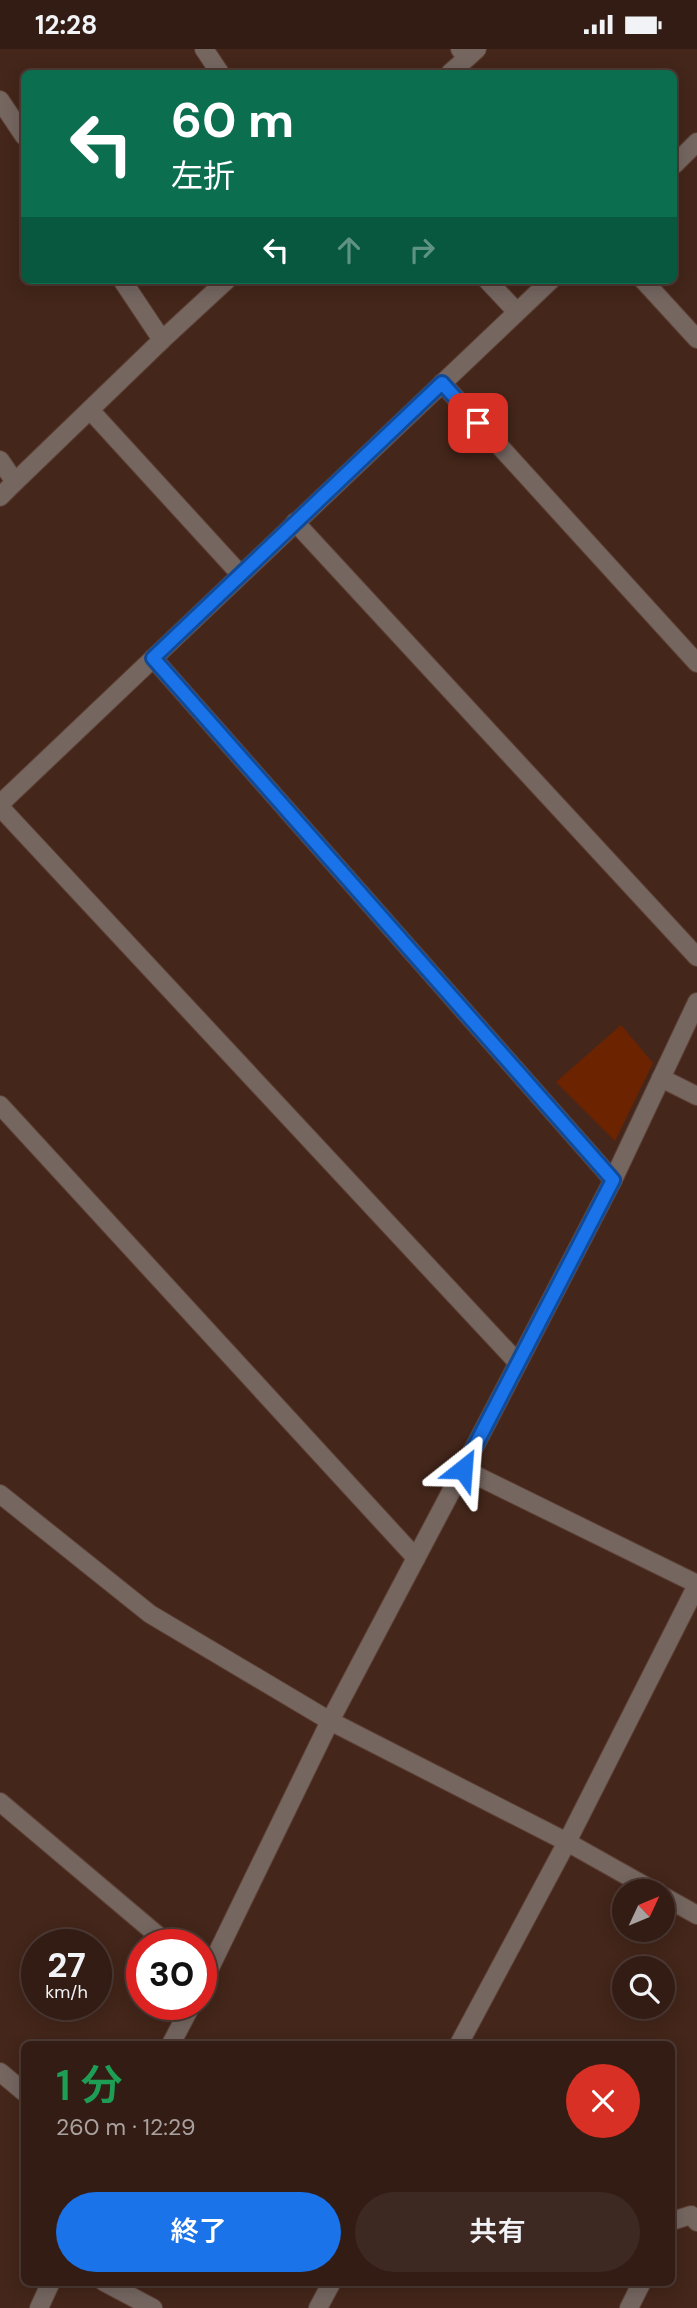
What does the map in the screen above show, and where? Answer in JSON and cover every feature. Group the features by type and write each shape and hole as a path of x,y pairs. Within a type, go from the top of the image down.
{"street":[{"path":"204,49 218,70"},
{"path":"453,70 468,52"},
{"path":"0,100 21,132"},
{"path":"677,162 697,142"},
{"path":"125,284 162,341"},
{"path":"0,497 223,284"},
{"path":"491,284 516,311"},
{"path":"518,1363 0,805 546,284"},
{"path":"647,284 697,339"},
{"path":"442,383 697,663"},
{"path":"90,410 240,574"},
{"path":"0,460 15,482"},
{"path":"295,522 697,957"},
{"path":"153,658 613,1180"},
{"path":"217,1950 330,1721 613,1180 697,1002"},
{"path":"661,1078 697,1096"},
{"path":"0,1105 416,1558"},
{"path":"461,2041 567,1842 697,1584 463,1469"},
{"path":"0,1494 150,1613 330,1721 567,1842 633,1879"},
{"path":"0,1802 150,1929"},
{"path":"676,1903 697,1915"},
{"path":"173,2041 184,2020"},
{"path":"0,2072 21,2090"},
{"path":"675,2220 691,2215 697,2222"},
{"path":"39,2308 49,2286"},
{"path":"112,2286 153,2308"},
{"path":"318,2308 330,2286"},
{"path":"629,2308 640,2286"}],"shaded area":[{"path":"621,1025 653,1063 615,1141 556,1082"}],"route":[{"path":"463,1469 613,1180 153,658 442,383 478,423"}]}
